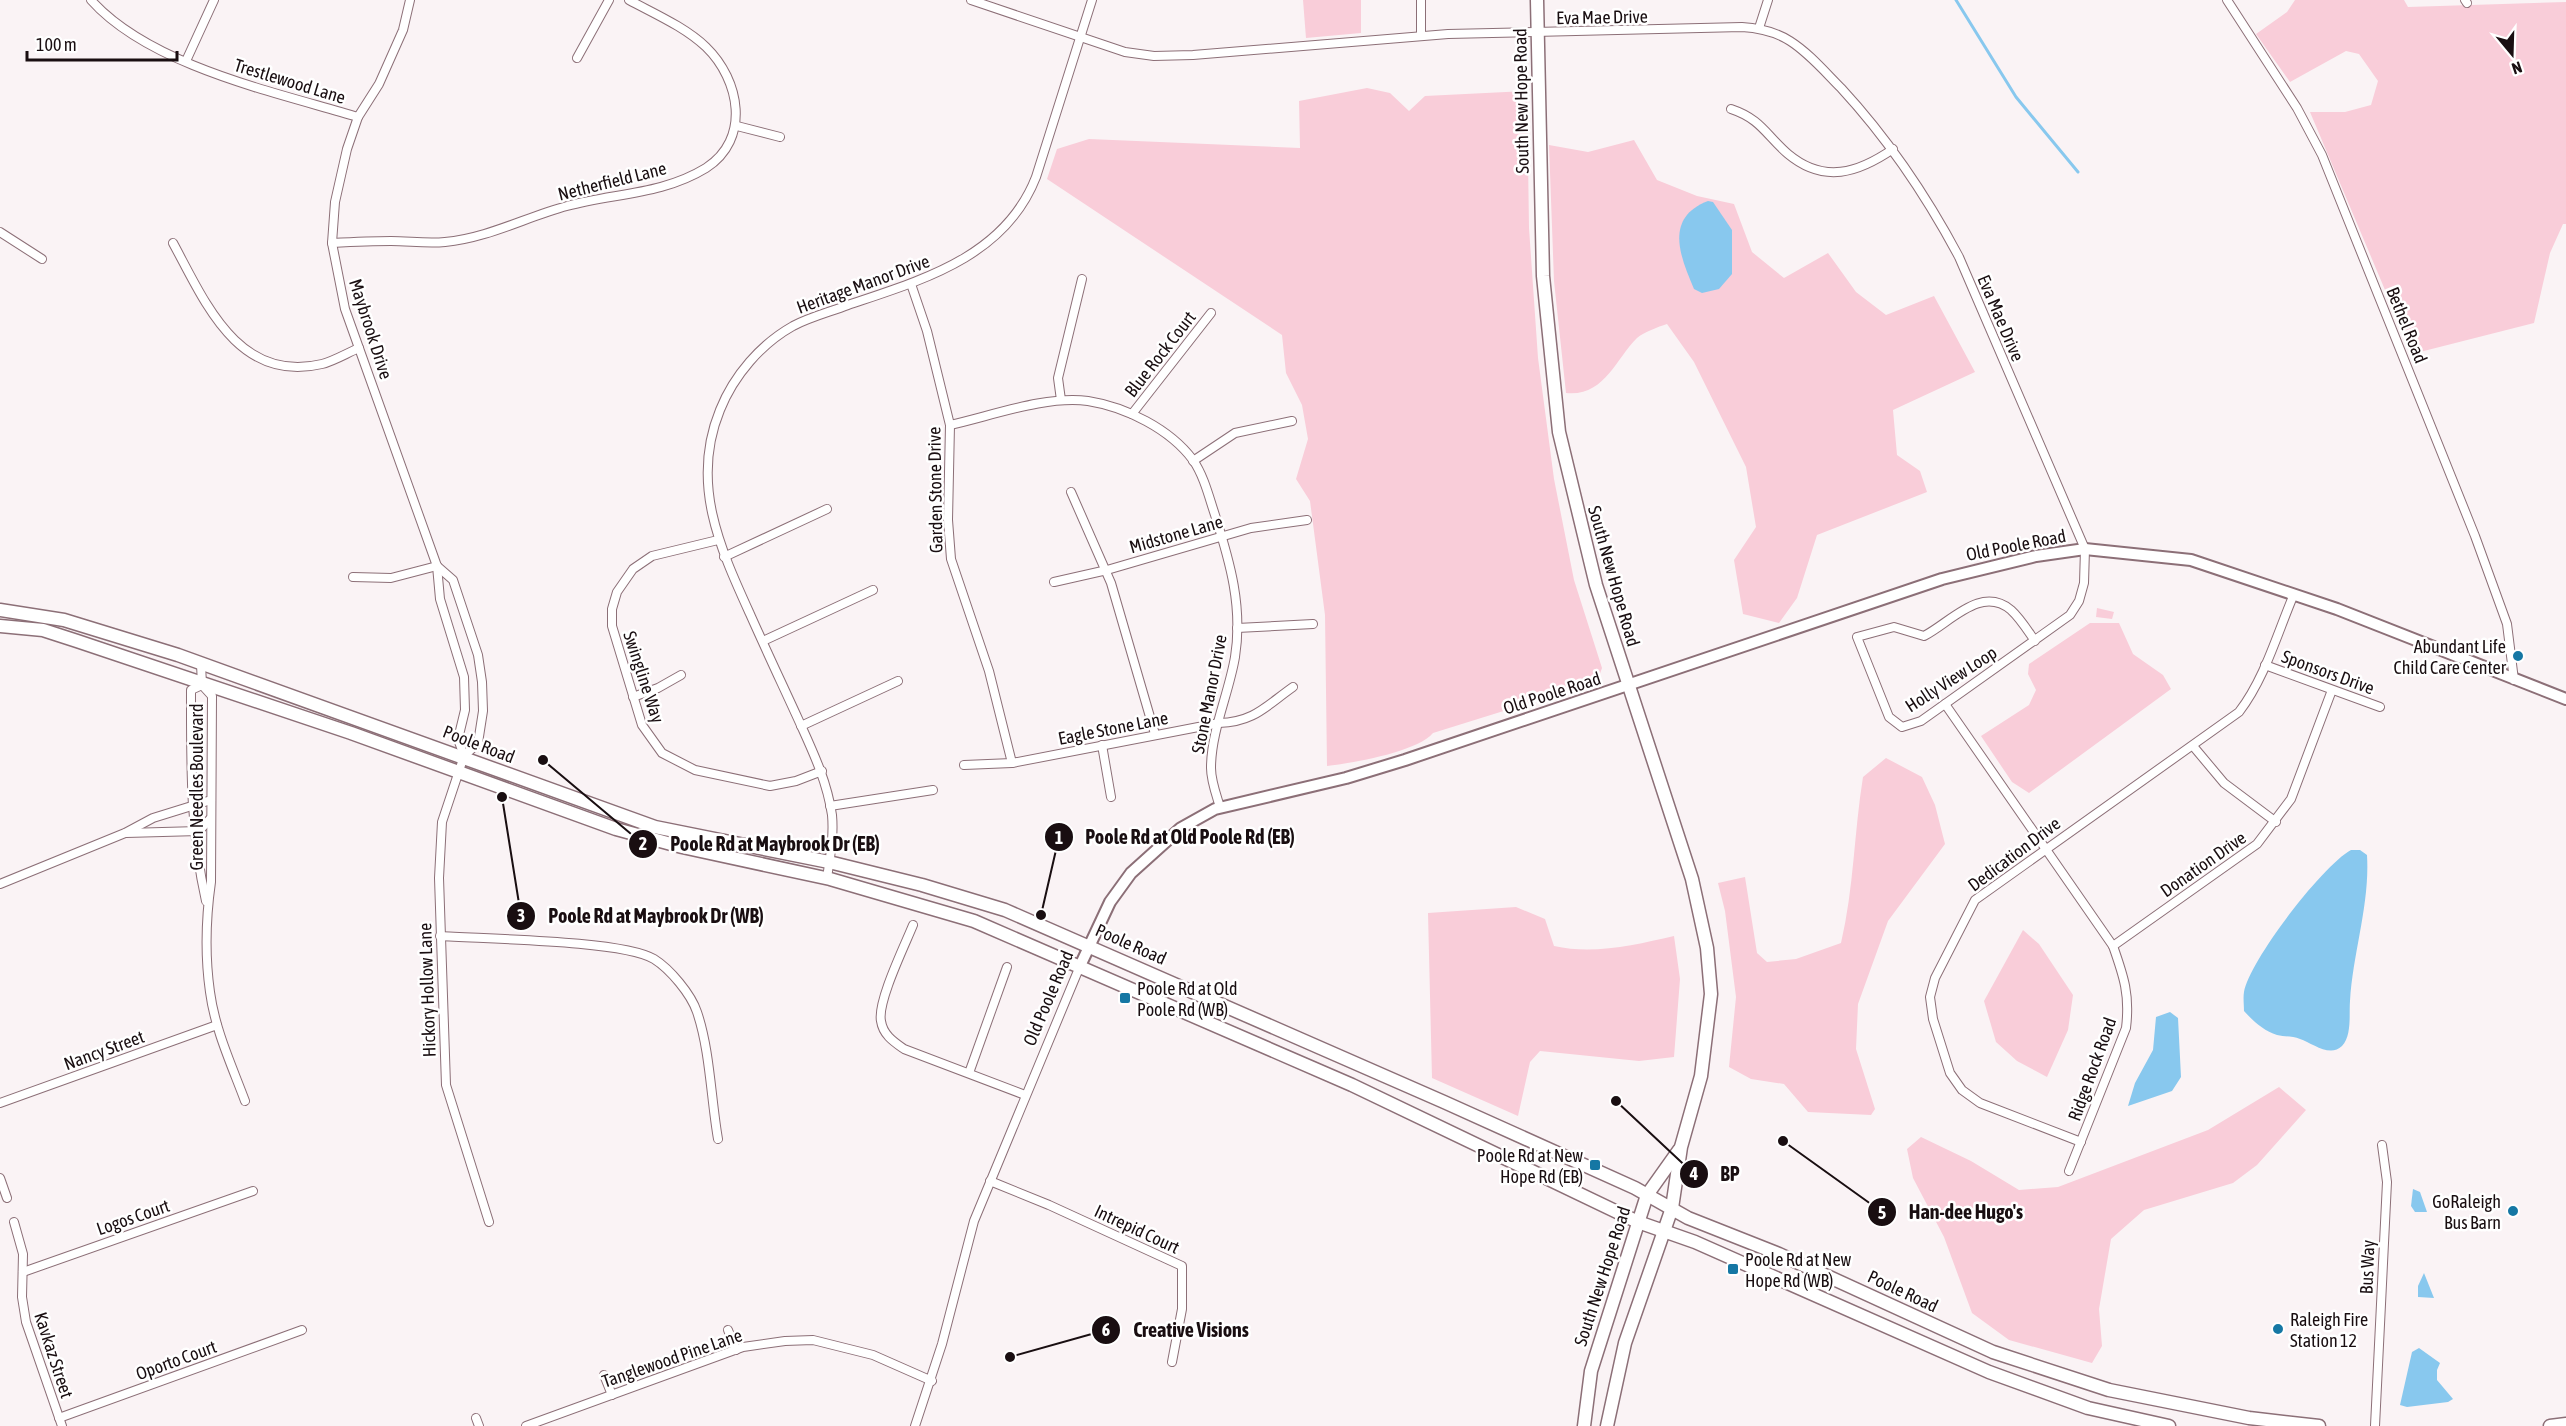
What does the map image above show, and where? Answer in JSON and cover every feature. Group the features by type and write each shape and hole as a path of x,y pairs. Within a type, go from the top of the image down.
{"main road":[{"name":"South New Hope Road","path":"1537,0 1542,276 1559,432 1596,585 1692,879 1707,948 1711,994 1702,1065 1681,1147 1672,1208 1666,1232 1625,1343 1607,1426"},
{"name":"Poole Road","path":"0,610 64,620 201,664 464,756 536,786 655,827 830,862 922,885 1005,910 1089,945 1647,1195 1688,1218 1779,1254 1993,1352 2109,1390 2249,1418 2319,1426"},
{"name":"Poole Road","path":"0,626 43,630 351,733 616,829 682,847 827,878 974,921 1352,1085 1638,1222 1666,1232 1989,1372 2088,1408 2169,1426"},
{"name":"South New Hope Road","path":"1584,1426 1591,1371 1647,1195 1681,1147"},
{"path":"1989,1372 1993,1352"},
{"path":"2550,1426 2566,1424"}],"street":[{"name":"Trestlewood Lane","path":"91,0 127,33 186,61 255,86 358,117"},
{"path":"186,61 214,0"},
{"name":"Maybrook Drive","path":"410,0 403,30 379,84 358,117 347,149 335,202 332,243 345,309 437,566 440,599 465,677 465,710 458,739 464,756 478,742 483,711 483,682 478,655 453,580 437,566"},
{"path":"577,58 609,0"},
{"name":"Netherfield Lane","path":"332,243 391,241 444,243 509,226 566,206 628,196 686,177 707,167 725,151 736,126 737,102 723,66 706,46 672,23 629,0"},
{"name":"Eva Mae Drive","path":"971,0 1125,52 1154,56 1193,56 1421,36 1538,33 1759,28 1790,41 1823,69 1871,120 1922,191 1959,257 2085,549"},
{"name":"Heritage Manor Drive","path":"827,878 832,831 830,806 822,771 718,540 709,492 709,454 719,411 736,379 762,350 795,325 911,284 955,265 981,248 1023,203 1039,168 1092,0"},
{"path":"1421,0 1421,36"},
{"path":"1759,28 1768,0"},
{"name":"Bethel Road","path":"2227,0 2299,111 2327,166 2478,544 2507,624 2514,680"},
{"path":"1731,109 1749,115 1761,124 1787,153 1801,163 1824,171 1839,172 1861,168 1893,149"},
{"path":"736,126 780,137"},
{"path":"0,232 42,259"},
{"path":"173,243 215,320 237,343 267,363 301,368 324,364 359,348"},
{"path":"1060,400 1061,362 1082,279"},
{"name":"Garden Stone Drive","path":"911,284 927,331 950,425 948,520 951,559 989,671 1012,763"},
{"name":"Blue Rock Court","path":"1132,414 1211,313"},
{"name":"Stone Manor Drive","path":"950,425 1060,400 1089,401 1132,414 1170,437 1193,461 1207,489 1222,537 1234,578 1238,608 1235,656 1211,767 1220,807"},
{"path":"1193,461 1235,433 1292,421"},
{"path":"1071,492 1107,570 1155,734"},
{"path":"724,557 826,509"},
{"name":"Midstone Lane","path":"1054,582 1107,570 1251,528 1307,520"},
{"name":"Swingline Way","path":"718,540 652,556 633,568 621,583 612,609 612,626 633,698 648,736 662,753 686,767 760,786 781,785 822,771"},
{"name":"Old Poole Road","path":"915,1426 932,1380 962,1263 990,1181 1089,945 1110,902 1131,873 1181,828 1220,807 1356,775 1952,576 2036,556 2085,549 2191,560 2294,594 2566,699"},
{"name":"Holly View Loop","path":"2035,640 2012,610 1993,600 1974,603 1924,636 1894,627 1857,637 1889,717 1902,727 1921,721 2035,640 2070,615 2079,601 2084,583 2085,549"},
{"path":"353,577 391,578 437,566"},
{"path":"763,641 873,590"},
{"name":"Dedication Drive","path":"2081,1142 1980,1103 1962,1090 1950,1073 1933,1019 1930,998 1935,978 1975,900 2239,712 2250,698 2294,594"},
{"path":"1237,628 1313,624"},
{"path":"201,664 202,685"},
{"name":"Sponsors Drive","path":"2265,665 2380,707"},
{"path":"633,698 681,675"},
{"path":"801,726 898,681"},
{"name":"Green Needles Boulevard","path":"207,909 211,882 212,696 202,685 191,690 192,804 194,831 207,909 210,991 217,1025 245,1101"},
{"name":"Eagle Stone Lane","path":"964,765 1012,763 1155,734 1249,719 1293,687"},
{"name":"Donation Drive","path":"2113,946 2258,844 2276,822 2291,798 2332,690"},
{"name":"Ridge Rock Road","path":"1945,704 2113,946 2126,981 2128,1003 2126,1028 2069,1172"},
{"path":"1102,745 1111,797"},
{"path":"2193,746 2224,783 2276,822"},
{"name":"Hickory Hollow Lane","path":"464,756 442,822 440,936 446,1085 489,1221"},
{"path":"830,806 933,790"},
{"path":"0,884 125,833 153,818 192,804 211,800"},
{"path":"125,833 194,831 206,826 211,817"},
{"path":"913,925 883,1002 881,1022 889,1038 904,1049 1025,1095"},
{"path":"440,936 597,946 638,953 654,959 678,982 696,1011 718,1139"},
{"path":"969,1073 1008,967"},
{"name":"Nancy Street","path":"0,1103 217,1025"},
{"name":"Bus Way","path":"2375,1426 2387,1182 2382,1145"},
{"path":"0,1178 7,1198"},
{"name":"Intrepid Court","path":"990,1181 1049,1205 1182,1266 1182,1309 1172,1362"},
{"name":"Logos Court","path":"23,1272 254,1191"},
{"name":"Kavkaz Street","path":"14,1222 22,1254 22,1297 26,1322 61,1422"},
{"name":"Oporto Court","path":"61,1422 302,1330"},
{"path":"728,1330 735,1350"},
{"name":"Tanglewood Pine Lane","path":"526,1426 735,1350 785,1341 813,1340 873,1355 932,1380"},
{"path":"604,1375 612,1395"}],"shaded area":[{"path":"1303,0 1361,0 1361,33 1306,38"},
{"path":"2295,0 2404,0 2408,7 2566,2 2566,224 2563,224 2550,253 2534,323 2412,354 2310,112 2345,112 2371,105 2378,81 2359,54 2346,51 2290,82 2256,34 2287,12"},
{"path":"1367,88 1390,93 1409,111 1425,96 1527,91 1529,228 1538,358 1554,479 1574,580 1602,668 1597,682 1433,733 1425,740 1399,751 1327,766 1325,615 1310,501 1296,479 1308,439 1302,405 1286,373 1282,335 1047,179 1057,149 1089,139 1300,148 1299,101"},
{"path":"1634,140 1657,180 1697,196 1734,204 1752,252 1784,278 1828,253 1856,292 1886,315 1934,296 1975,372 1893,410 1897,455 1920,471 1927,492 1817,535 1797,598 1779,623 1743,614 1734,560 1756,527 1746,467 1694,362 1667,324 1637,338 1599,383 1579,393 1566,393 1554,281 1549,145 1588,152"},
{"path":"2097,608 2114,612 2112,619 2096,617"},
{"path":"2090,623 2119,623 2133,654 2163,675 2171,689 2029,793 2012,782 1981,736 2029,705 2036,690 2028,674 2029,664"},
{"path":"1886,758 1922,777 1935,805 1945,844 1888,921 1858,1004 1856,1049 1875,1109 1871,1115 1808,1112 1784,1084 1751,1079 1729,1067 1736,997 1725,911 1718,883 1745,877 1757,953 1767,962 1796,959 1841,943 1849,902 1863,777"},
{"path":"1516,907 1545,919 1554,946 1569,949 1599,949 1674,936 1680,979 1674,1057 1639,1061 1540,1051 1530,1062 1518,1116 1432,1078 1428,913"},
{"path":"2023,930 2039,944 2073,995 2068,1030 2047,1077 2017,1061 1996,1042 1984,1001"},
{"path":"2279,1087 2306,1110 2257,1165 2233,1183 2144,1210 2111,1239 2099,1309 2102,1346 2092,1363 2009,1340 1972,1313 1944,1237 1913,1178 1907,1149 1921,1137 1971,1161 2019,1190 2058,1187 2208,1130"}],"water":[{"path":"1708,201 1713,202 1732,230 1732,274 1719,289 1702,293 1694,289 1684,264 1679,239 1685,217 1694,208"},
{"path":"2351,850 2360,850 2367,855 2366,892 2352,983 2347,1036 2342,1046 2332,1051 2321,1049 2297,1038 2277,1035 2263,1028 2244,1011 2244,994 2259,959 2289,915 2323,874"},
{"path":"2170,1012 2178,1018 2181,1077 2172,1091 2128,1106 2135,1083 2153,1050 2156,1017"},
{"path":"2413,1189 2420,1192 2427,1212 2415,1212 2411,1206"},
{"path":"2424,1273 2434,1298 2418,1297 2418,1286"},
{"path":"2419,1348 2440,1363 2437,1380 2453,1399 2448,1402 2407,1407 2400,1405 2412,1352"}],"waterway":[{"path":"1956,0 2016,97 2078,172"}],"place":[{"name":"Abundant Life Child Care Center","path":"2518,656"},
{"name":"Poole Rd at Maybrook Dr (EB)","path":"543,760"},
{"name":"Poole Rd at Maybrook Dr (WB)","path":"502,797"},
{"name":"Poole Rd at Old Poole Rd (EB)","path":"1041,915"},
{"name":"Poole Rd at Old Poole Rd (WB)","path":"1125,998"},
{"name":"BP","path":"1616,1101"},
{"name":"Han-dee Hugo's","path":"1783,1141"},
{"name":"Poole Rd at New Hope Rd (EB)","path":"1595,1165"},
{"name":"GoRaleigh Bus Barn","path":"2513,1211"},
{"name":"Poole Rd at New Hope Rd (WB)","path":"1733,1269"},
{"name":"Raleigh Fire Station 12","path":"2278,1329"},
{"name":"Creative Visions","path":"1010,1357"}]}
